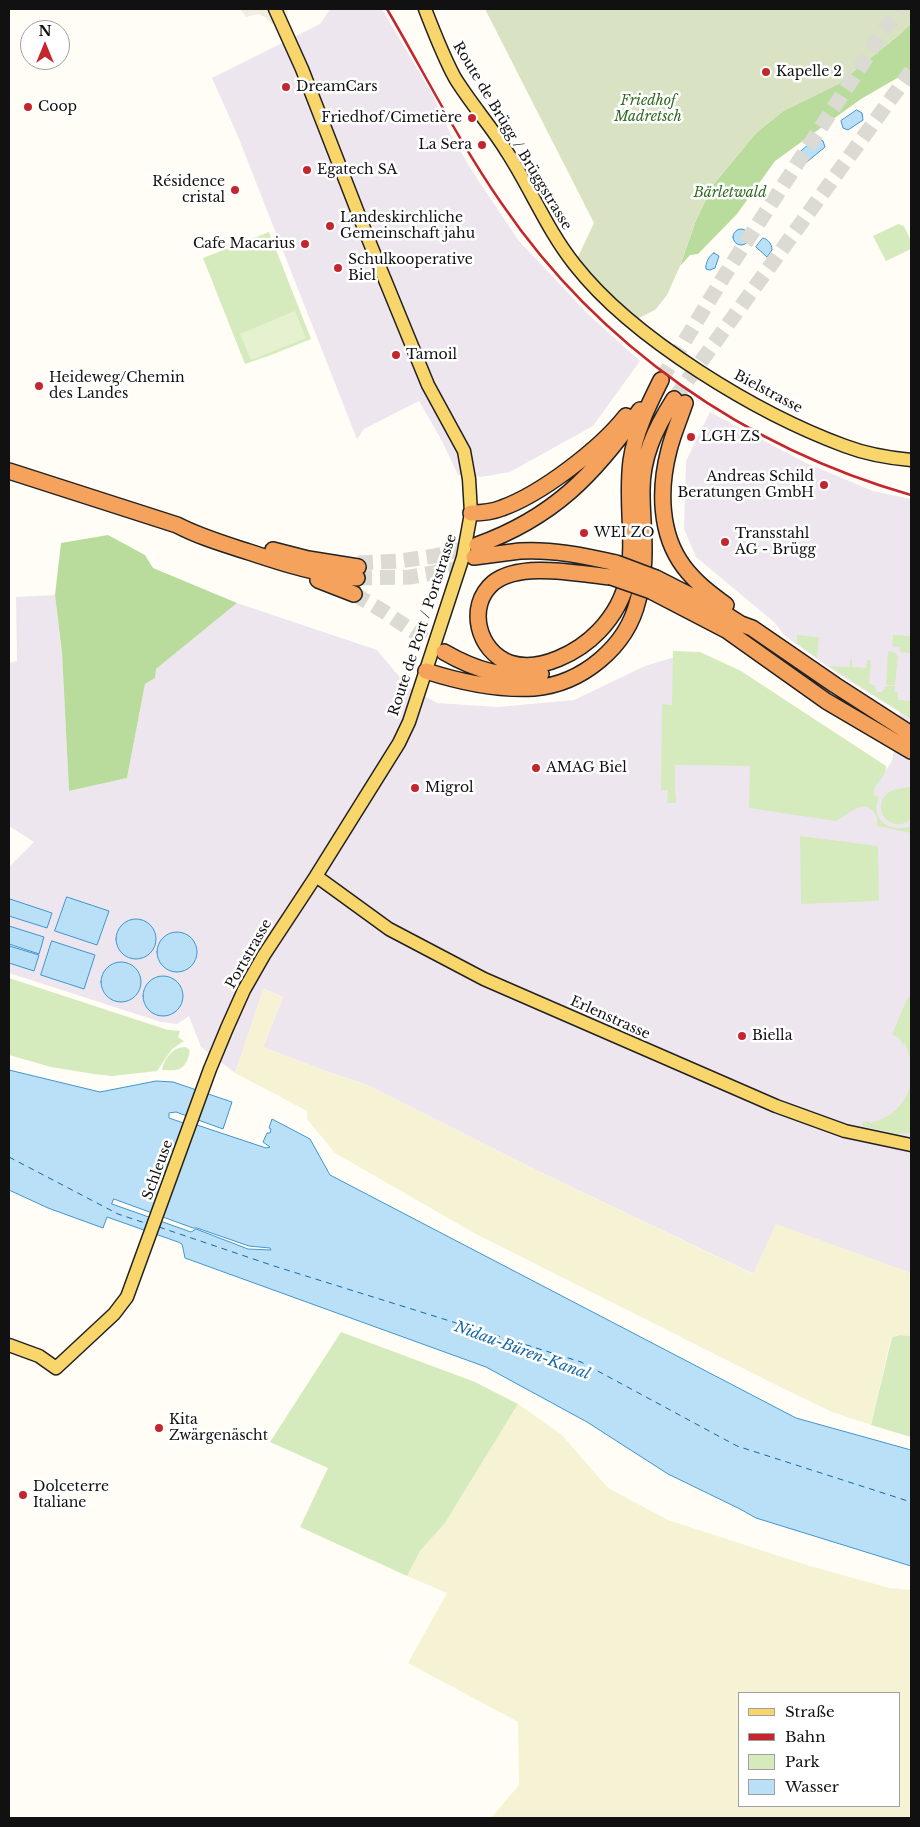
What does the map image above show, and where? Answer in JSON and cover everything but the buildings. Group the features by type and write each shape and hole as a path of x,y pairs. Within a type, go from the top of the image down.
{"highway":[{"path":"471,508 501,509 516,502 581,460 621,423 658,378"},
{"path":"658,378 617,443 576,488 536,518 501,536 474,556 521,551 567,554 712,606 741,624 752,628 835,685 910,732"},
{"path":"614,570 524,571 506,576 490,586 481,600 478,620 481,636 492,651 503,660 517,664 532,665 556,659 581,647 606,623 624,593 630,565 629,478 639,428 658,378"},
{"path":"426,672 479,684 512,688 545,686 573,677 596,663 619,640 633,616 638,601 650,583 644,555 642,493 646,455 658,426 679,401 664,471 662,493 667,530 673,548 688,572 709,592 745,619 752,628"},
{"path":"9,471 177,525 330,564 358,569 314,572 197,535 177,525"},
{"path":"266,558 297,573 354,594"},
{"path":"444,652 474,668 492,673 517,676 534,675 561,668 586,655 609,636 650,583"},
{"path":"650,583 726,630 826,701 911,751"}],"main road":[{"name":"Route de Port / Portstrasse","path":"275,9 302,69 428,385 464,451 470,479 471,508 463,557 409,722 399,743 316,876"},
{"name":"Route de Brügg / Brüggstrasse","path":"425,9 440,47 455,77 506,150 556,238 576,267 590,283 626,316"},
{"name":"Bielstrasse","path":"626,316 648,334 707,375 782,418 846,446 872,454 911,460"},
{"name":"Portstrasse","path":"210,1069 244,990 264,955 316,876"},
{"name":"Erlenstrasse","path":"316,876 389,929 484,979 785,1110 845,1130 911,1145"},
{"name":"Schleuse","path":"9,1345 39,1356 56,1368 114,1314 127,1297 210,1069"}],"shaded area":[{"path":"240,9 287,9 288,17 272,24 265,17 258,14 246,17"},
{"path":"330,9 382,9 431,92 451,135 474,174 519,241 588,314 640,361 593,426 510,472 481,477 458,475 442,441 419,401 364,429 357,439 237,134 212,78 320,24"},
{"path":"710,412 804,462 873,491 911,499 911,1273 776,1225 754,1274 538,1171 367,1085 263,1047 283,997 264,989 235,1073 201,1047 189,1016 177,1024 161,1022 9,973 9,867 34,842 9,826 9,663 17,661 16,597 55,595 62,653 69,791 127,778 145,684 155,678 156,669 237,603 377,650 407,686 437,703 498,707 574,700 645,666 678,656 878,782 892,761 900,712 841,676 786,637 774,622 696,557 684,529 686,461"},
{"path":"263,989 283,997 263,1047 367,1085 538,1171 753,1274 776,1224 911,1273 911,1336 900,1335 891,1337 871,1425 832,1412 778,1386 474,1233 335,1153 307,1119 307,1111 235,1073"},
{"path":"518,1404 562,1435 608,1488 668,1520 810,1566 889,1588 911,1590 911,1818 491,1818 519,1785 518,1722 408,1663 447,1593 407,1576 420,1551 445,1523"}],"green space":[{"name":"Friedhof Madretsch","path":"485,9 911,9 911,23 899,35 838,84 783,111 756,133 713,185 696,220 680,266 667,295 655,310 633,321 577,259 594,223"},
{"name":"Bärletwald","path":"911,23 911,70 861,99 775,161 737,214 698,254 690,255 680,266 696,220 713,185 756,133 783,111 838,84 899,35"},
{"path":"898,224 904,226 911,241 911,249 886,261 873,236"},
{"path":"269,232 311,339 245,364 203,258"},
{"path":"295,311 306,338 251,360 240,334"},
{"path":"108,535 145,555 153,568 237,603 156,669 155,678 145,684 127,778 69,791 62,653 55,595 61,543"},
{"path":"797,635 819,637 817,658 797,643"},
{"path":"893,635 911,636 911,653 900,652 900,647 892,646"},
{"path":"673,651 700,652 741,671 886,766 886,770 874,791 874,795 879,797 877,813 879,819 889,826 896,828 911,826 911,833 877,826 877,818 874,813 864,807 854,810 836,821 749,808 750,766 675,765 676,803 667,803 668,790 661,790 662,704 672,705"},
{"path":"888,651 894,652 898,656 895,685 886,685"},
{"path":"850,660 852,660 852,667 866,668 867,660 871,660 869,684 875,685 876,692 882,692 886,686 895,686 894,691 898,693 898,700 911,701 911,719 829,666 850,667"},
{"path":"911,787 910,820 902,824 888,821 881,810 884,796 893,790"},
{"path":"800,836 878,846 879,901 801,904"},
{"path":"9,978 168,1030 180,1031 178,1037 184,1041 172,1049 157,1071 112,1076 51,1067 9,1055"},
{"path":"908,997 911,997 911,1060 905,1044 903,1045 900,1039 892,1034"},
{"path":"185,1047 189,1049 189,1055 182,1067 176,1070 162,1070 173,1051"},
{"path":"911,1084 911,1133 897,1134 862,1126 863,1122 878,1121 896,1110 905,1098"},
{"path":"341,1332 475,1382 518,1404 445,1523 420,1551 407,1576 300,1527 328,1468 270,1442"},
{"path":"900,1335 911,1336 911,1437 871,1425 892,1337"}],"water":[{"path":"857,110 862,113 863,120 848,130 843,128 841,121"},
{"path":"817,138 823,141 825,147 802,166 798,165 793,158"},
{"path":"741,229 749,237 741,245 733,237"},
{"path":"763,238 767,239 772,248 767,257 756,247"},
{"path":"714,253 719,256 715,268 706,269 708,260"},
{"path":"67,897 109,911 97,945 55,931"},
{"path":"10,899 52,913 47,928 9,916"},
{"path":"136,919 150,925 156,939 150,953 136,959 122,953 116,939 122,925"},
{"path":"9,926 44,937 39,954 9,944"},
{"path":"173,932 181,932 188,935 194,941 197,952 194,963 188,969 181,972 173,972 166,969 160,963 157,956 157,948 160,941 166,935"},
{"path":"52,941 95,955 84,989 41,975"},
{"path":"9,946 39,955 34,971 9,963"},
{"path":"121,962 135,968 141,982 135,996 121,1002 107,996 101,982 107,968"},
{"path":"159,976 167,976 174,979 180,985 183,996 180,1007 174,1013 167,1016 159,1016 152,1013 146,1007 143,1000 143,992 146,985 152,979"},
{"name":"Nidau-Büren-Kanal","path":"9,1070 100,1092 156,1081 173,1082 232,1102 223,1129 176,1112 169,1113 169,1118 195,1127 197,1125 266,1148 270,1147 263,1142 267,1133 270,1133 271,1129 269,1128 272,1119 310,1139 330,1175 796,1418 911,1450 911,1566 756,1518 668,1474 587,1422 486,1367 185,1258 182,1244 178,1242 107,1217 103,1228 48,1208 9,1190","holes":["114,1199 249,1246 270,1248 271,1250 248,1249 196,1229 191,1232 112,1204"]}],"ferry route":[{"path":"9,1157 118,1214 148,1224"},
{"path":"159,1227 274,1266 581,1362 737,1446 911,1502"}],"tunnel":[{"path":"661,380 726,273 898,9"},
{"path":"674,399 911,71"},
{"path":"358,563 399,561 435,556 476,545"},
{"path":"357,578 410,577 471,566"},
{"path":"354,594 444,652"}],"railway":[{"path":"387,9 457,132 502,204 541,255 584,303 631,346 681,385 735,420 791,450 850,475 911,495"}],"place":[{"name":"Kapelle 2","path":"766,72"},
{"name":"DreamCars","path":"286,87"},
{"name":"Coop","path":"28,107"},
{"name":"Friedhof/Cimetière","path":"472,118"},
{"name":"La Sera","path":"482,145"},
{"name":"Egatech SA","path":"307,170"},
{"name":"Résidence cristal","path":"235,190"},
{"name":"Landeskirchliche Gemeinschaft jahu","path":"330,226"},
{"name":"Cafe Macarius","path":"305,244"},
{"name":"Schulkooperative Biel","path":"338,268"},
{"name":"Tamoil","path":"396,355"},
{"name":"Heideweg/Chemin des Landes","path":"39,386"},
{"name":"LGH ZS","path":"691,437"},
{"name":"Andreas Schild Beratungen GmbH","path":"824,485"},
{"name":"WEI ZO","path":"584,533"},
{"name":"Transstahl AG - Brügg","path":"725,542"},
{"name":"AMAG Biel","path":"536,768"},
{"name":"Migrol","path":"415,788"},
{"name":"Biella","path":"742,1036"},
{"name":"Kita Zwärgenäscht","path":"159,1428"},
{"name":"Dolceterre Italiane","path":"23,1495"}]}
